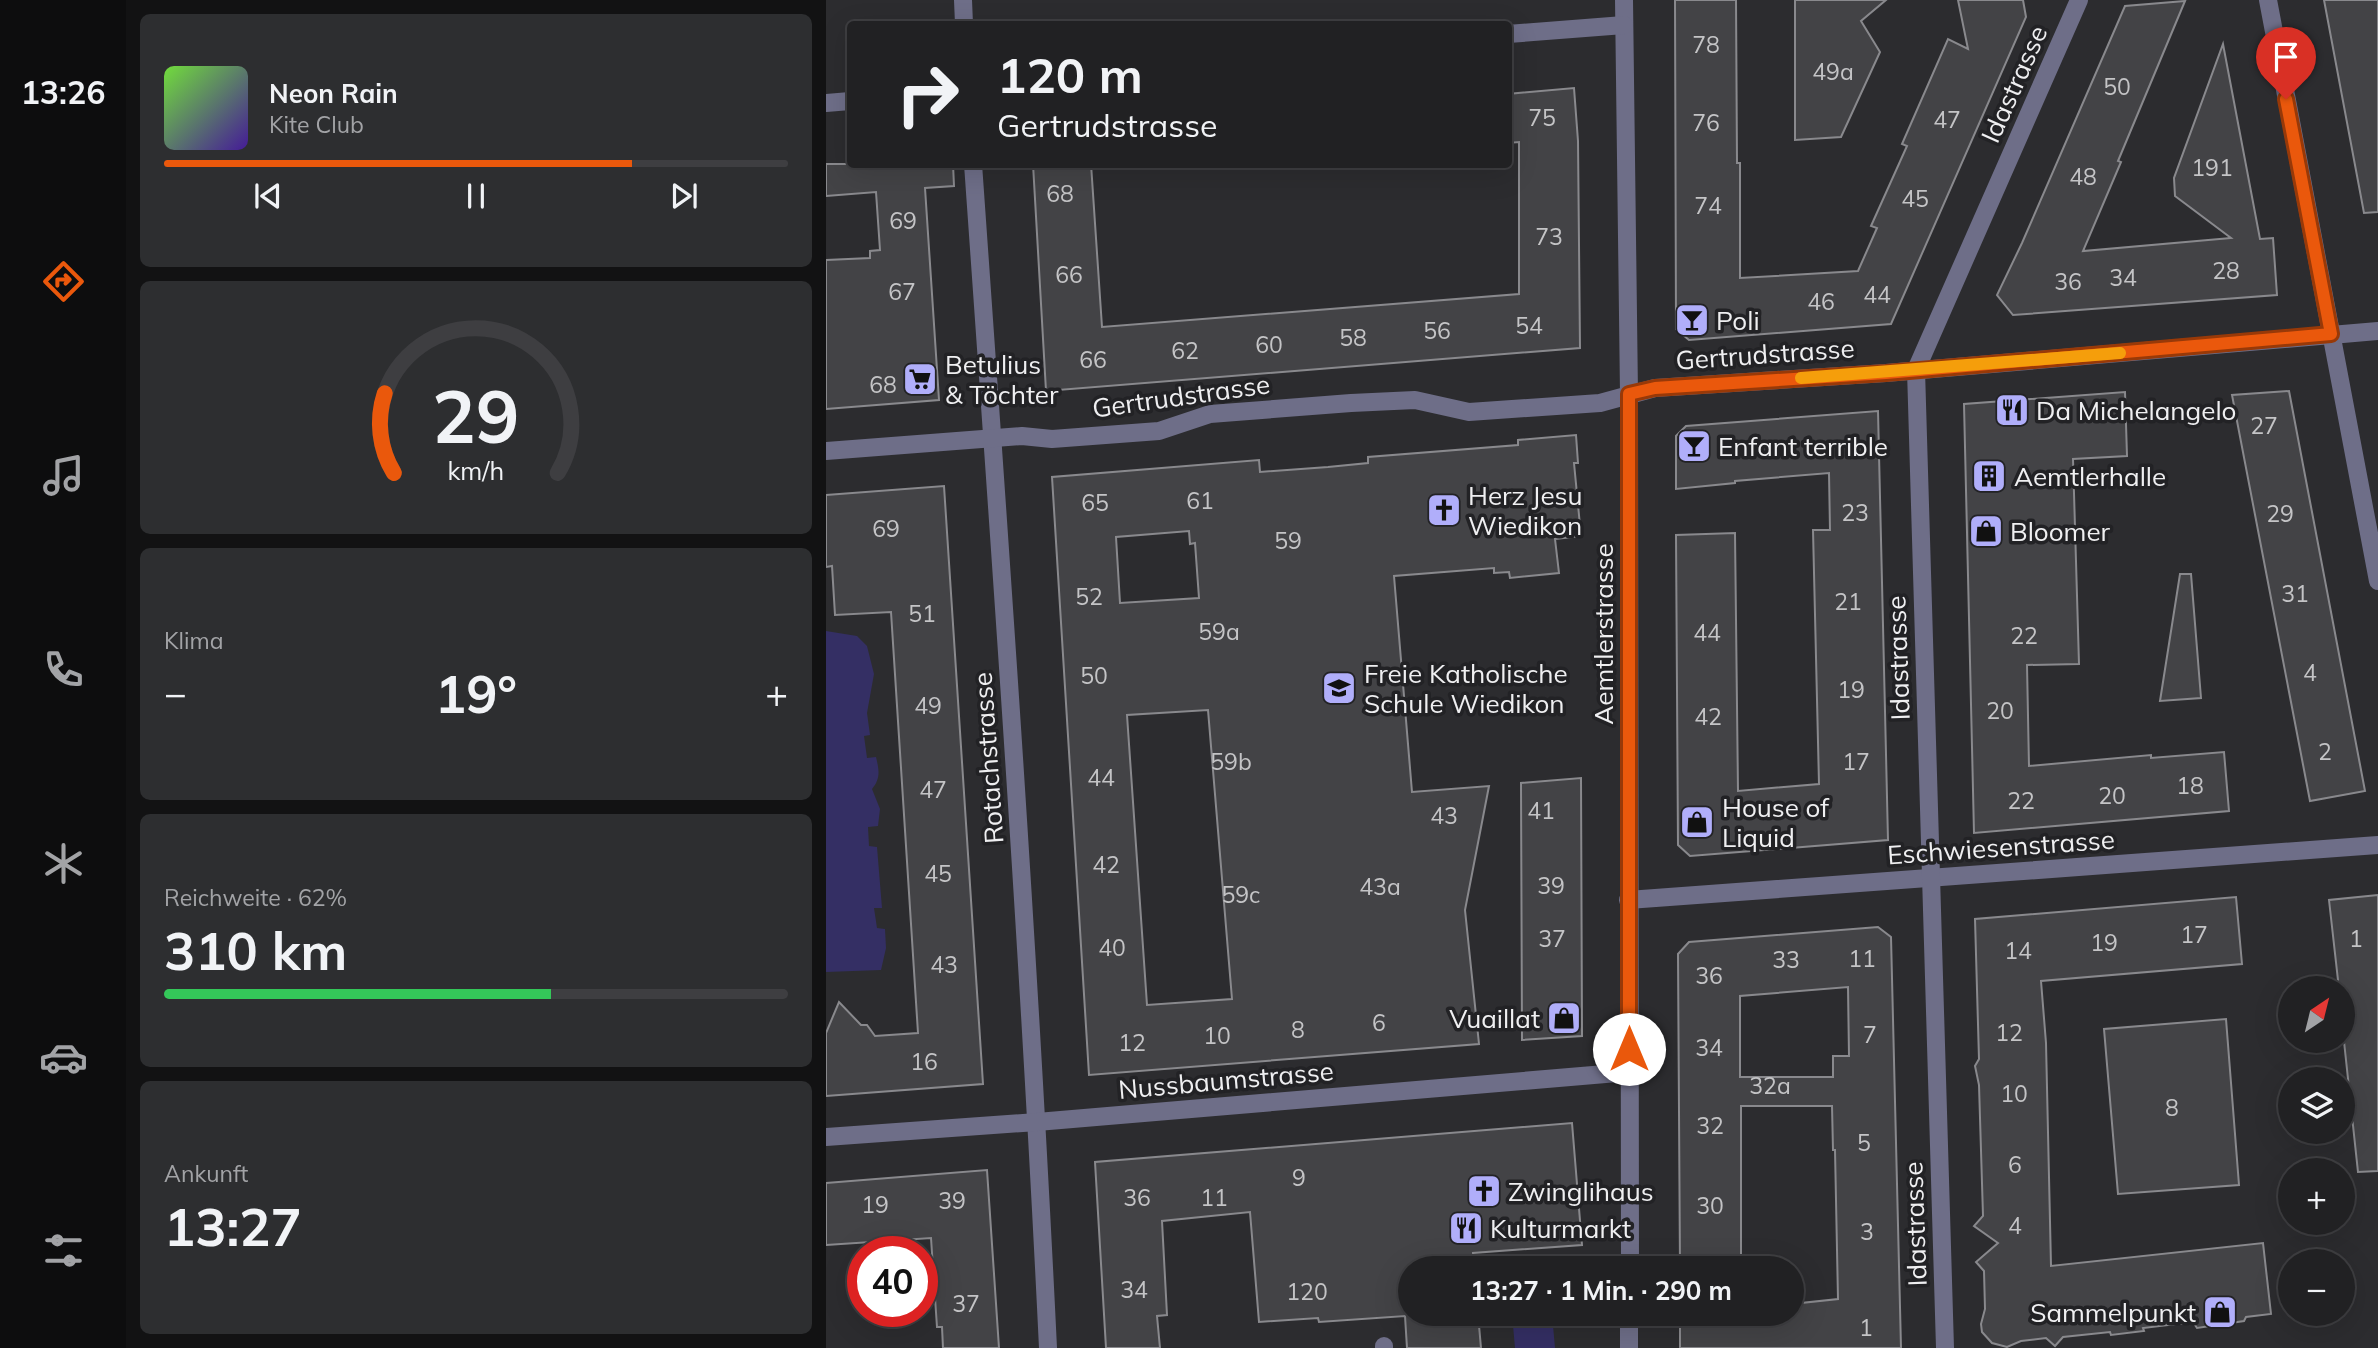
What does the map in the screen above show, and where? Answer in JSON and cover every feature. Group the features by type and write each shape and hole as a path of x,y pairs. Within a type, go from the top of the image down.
{"street":[{"path":"963,0 964,21"},
{"name":"Aemtlerstrasse","path":"1624,0 1629,394 1630,1256"},
{"name":"Idastrasse","path":"1945,1348 1916,370 2080,0"},
{"path":"2268,0 2378,582"},
{"path":"1512,34 1625,25"},
{"path":"826,103 847,101"},
{"name":"Rotachstrasse","path":"973,168 1037,1122 1048,1348"},
{"name":"Gertrudstrasse","path":"826,451 1022,436 1052,439 1159,431 1210,414 1351,403 1415,400 1469,412 1600,403 1655,388 1916,370 2378,331"},
{"name":"Eschwiesenstrasse","path":"1629,900 2378,845"},
{"name":"Nussbaumstrasse","path":"826,1137 1629,1072"},
{"path":"1629,1326 1629,1348"}],"shaded area":[{"path":"826,631 857,636 867,646 874,674 867,713 870,735 864,736 867,758 876,757 878,770 877,781 872,789 880,809 878,826 868,827 869,846 877,847 882,908 874,908 877,928 885,929 886,948 881,970 826,972"},
{"path":"1513,1326 1553,1326 1555,1348 1515,1348"}],"building":[{"path":"1675,0 1736,0 1740,278 1858,271 1877,228 1871,226 1907,146 1902,144 1948,39 1968,49 1958,0 2023,0 2026,17 1891,324 1689,340 1676,329"},
{"path":"1795,0 1886,0 1861,21 1880,52 1841,137 1795,140"},
{"path":"2324,0 2378,0 2378,212 2364,213"},
{"path":"2185,1 2083,251 2231,238 2175,196 2174,178 2223,44 2260,239 2273,238 2277,295 2013,315 1997,295 2125,6"},
{"path":"1574,88 1578,141 1580,348 1046,391 1033,168 1091,168 1102,327 1519,294 1519,142 1512,143 1512,94"},
{"path":"826,164 847,164 847,168 953,168 954,186 925,188 939,400 826,409 826,260 870,258 870,251 880,250 876,192 826,196"},
{"path":"2289,391 2365,791 2310,801 2232,395"},
{"path":"2125,392 2127,456 2073,459 2079,664 2027,665 2029,766 2151,755 2151,758 2224,752 2229,811 1974,833 1964,404"},
{"path":"1878,411 1888,840 1690,856 1678,845 1676,535 1735,533 1738,791 1819,784 1813,530 1830,530 1829,473 1676,489 1676,436 1686,426"},
{"path":"1576,435 1578,463 1574,463 1581,536 1555,539 1559,573 1510,578 1509,572 1494,573 1494,568 1394,576 1412,792 1489,786 1465,910 1479,1044 1089,1075 1052,477 1259,460 1260,472 1328,467 1368,463 1368,457 1518,445 1518,440","holes":["1189,531 1190,544 1195,543 1199,598 1120,603 1116,537","1208,710 1232,999 1147,1005 1127,715"]},
{"path":"944,486 983,1084 826,1096 826,1033 839,1002 861,1025 867,1025 875,1036 918,1033 891,612 835,615 832,566 826,567 826,495"},
{"path":"2180,574 2191,574 2201,698 2160,701"},
{"path":"1581,778 1582,1036 1522,1040 1521,783"},
{"path":"2378,895 2378,1171 2358,1172 2355,1144 2355,1067 2347,1067 2345,1054 2356,1054 2356,976 2338,976 2329,900"},
{"path":"2236,897 2242,964 2041,981 2046,1043 2051,1266 2263,1243 2271,1314 2197,1328 2193,1322 2111,1335 2110,1332 2063,1337 2055,1346 2046,1338 2021,1341 2007,1347 1992,1343 1982,1332 1985,1309 1984,1271 1976,1262 1998,1243 1974,1226 1983,1216 1979,1085 1975,1066 1979,1059 1975,919"},
{"path":"1878,927 1891,937 1901,1348 1680,1348 1680,1326 1804,1326 1804,1303 1838,1299 1832,1106 1741,1106 1741,1256 1680,1256 1678,954 1689,942","holes":["1848,987 1849,1056 1833,1056 1833,1077 1740,1077 1740,996"]},
{"path":"2226,1019 2239,1185 2118,1194 2104,1029"},
{"path":"1572,1123 1582,1245 1473,1253 1473,1256 1398,1256 1398,1316 1319,1322 1318,1318 1259,1322 1250,1212 1162,1221 1167,1315 1157,1316 1160,1348 1106,1348 1095,1162"},
{"path":"987,1170 999,1348 943,1348 942,1327 938,1327 938,1236 847,1236 847,1244 826,1245 826,1183"},
{"path":"1406,1326 1479,1326 1481,1348 1407,1348"}],"slow traffic":[{"path":"1801,378 2120,353"}],"place":[{"name":"Poli","path":"1692,320"},
{"name":"Betulius & Töchter","path":"920,379"},
{"name":"Da Michelangelo","path":"2012,410"},
{"name":"Enfant terrible","path":"1694,446"},
{"name":"Aemtlerhalle","path":"1989,476"},
{"name":"Herz Jesu Wiedikon","path":"1444,510"},
{"name":"Bloomer","path":"1986,531"},
{"name":"Freie Katholische Schule Wiedikon","path":"1339,688"},
{"name":"House of Liquid","path":"1697,822"},
{"name":"Vuaillat","path":"1564,1018"},
{"name":"Zwinglihaus","path":"1484,1191"},
{"name":"Kulturmarkt","path":"1466,1228"},
{"name":"Sammelpunkt","path":"2220,1312"}],"route":[{"path":"1629,1049 1629,394 1655,388 1886,373 2331,334 2286,99"}]}
